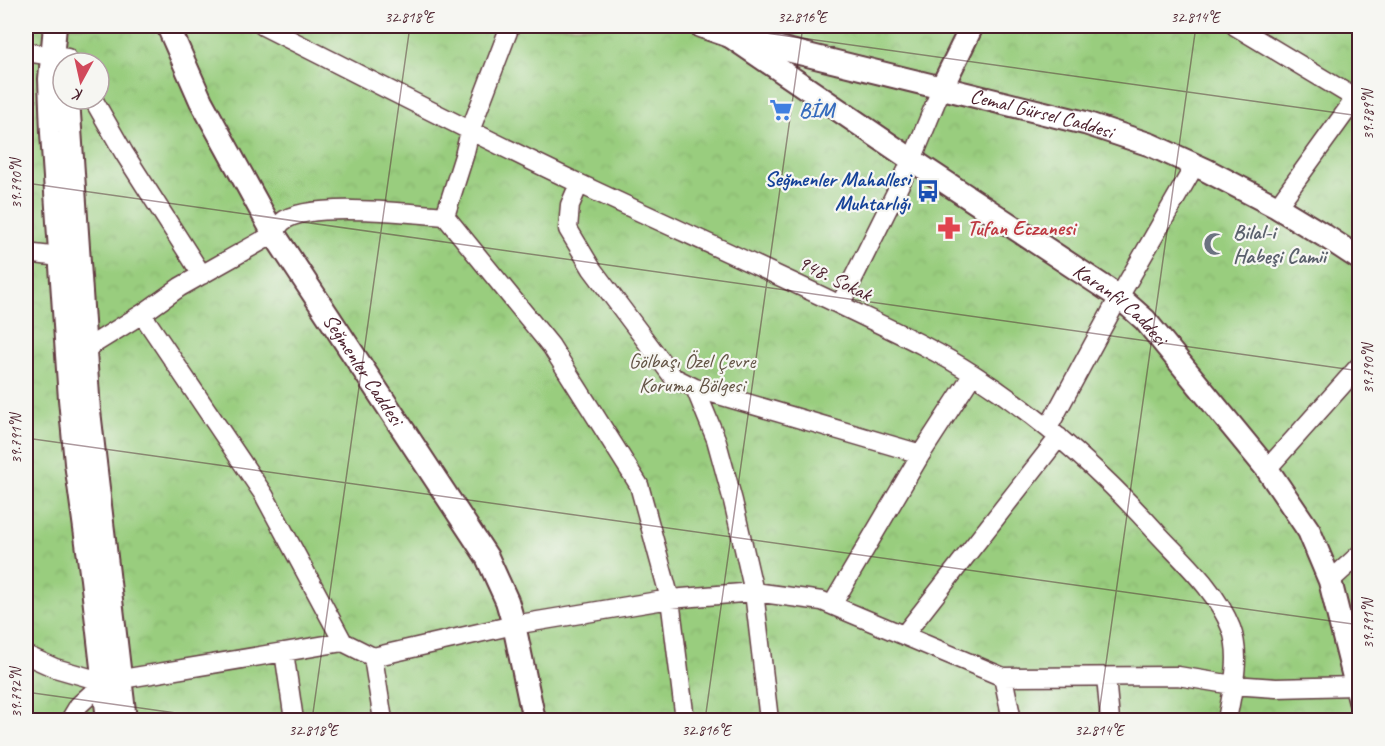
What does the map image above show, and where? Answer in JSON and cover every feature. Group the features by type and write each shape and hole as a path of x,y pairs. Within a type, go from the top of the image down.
{"street":[{"path":"55,26 61,51"},
{"path":"65,51 70,26"},
{"name":"Seğmenler Caddesi","path":"168,26 201,101 274,234 476,537 497,577 514,625 534,720"},
{"name":"948. Sokak","path":"263,26 579,184 724,249 919,343 973,374 1054,433 1147,521 1199,579 1221,609 1235,641 1233,685 1227,720"},
{"path":"445,216 470,131 510,26"},
{"name":"Cemal Gürsel Caddesi","path":"701,26 730,36 1085,123 1150,145 1277,207 1359,259"},
{"path":"840,305 912,160 942,87 972,26"},
{"path":"1235,26 1358,97 1277,207"},
{"name":"Karanfil Caddesi","path":"730,36 1119,297 1145,320 1268,469 1309,531 1330,581 1357,694"},
{"path":"26,52 51,57"},
{"path":"51,78 51,106"},
{"path":"51,111 60,257 75,353"},
{"path":"68,111 76,463 92,579 112,681 125,720"},
{"path":"100,111 202,275"},
{"path":"904,635 1054,433 1119,297 1195,165"},
{"path":"579,184 570,205 568,229 592,269 674,377 695,388 921,454"},
{"path":"75,353 142,314 180,286 274,234 282,222 310,212 378,210 445,216 551,346 639,484 670,599 686,720"},
{"path":"26,253 60,257"},
{"path":"142,314 264,495 343,642 373,657 514,625 670,599 754,592 822,601 1003,677 1178,676 1233,685 1357,694"},
{"path":"1268,469 1359,365"},
{"path":"832,605 921,454 973,374"},
{"path":"695,388 716,439 754,592 769,720"},
{"path":"1330,581 1359,554"},
{"path":"26,656 55,668 112,681 343,642"},
{"path":"284,652 294,720"},
{"path":"373,657 383,720"},
{"path":"1003,677 1012,720"},
{"path":"1106,677 1110,720"},
{"path":"70,720 79,705 112,681"},
{"path":"108,720 112,681"}],"green space":[{"name":"Gölbaşı Özel Çevre Koruma Bölgesi","path":"26,26 1359,26 1359,720 26,720"}],"place":[{"name":"BİM","path":"781,110"},
{"name":"Seğmenler Mahallesi Muhtarlığı","path":"928,191"},
{"name":"Tufan Eczanesi","path":"949,228"},
{"name":"Bilal-i Habeşi Camii","path":"1215,244"}]}
